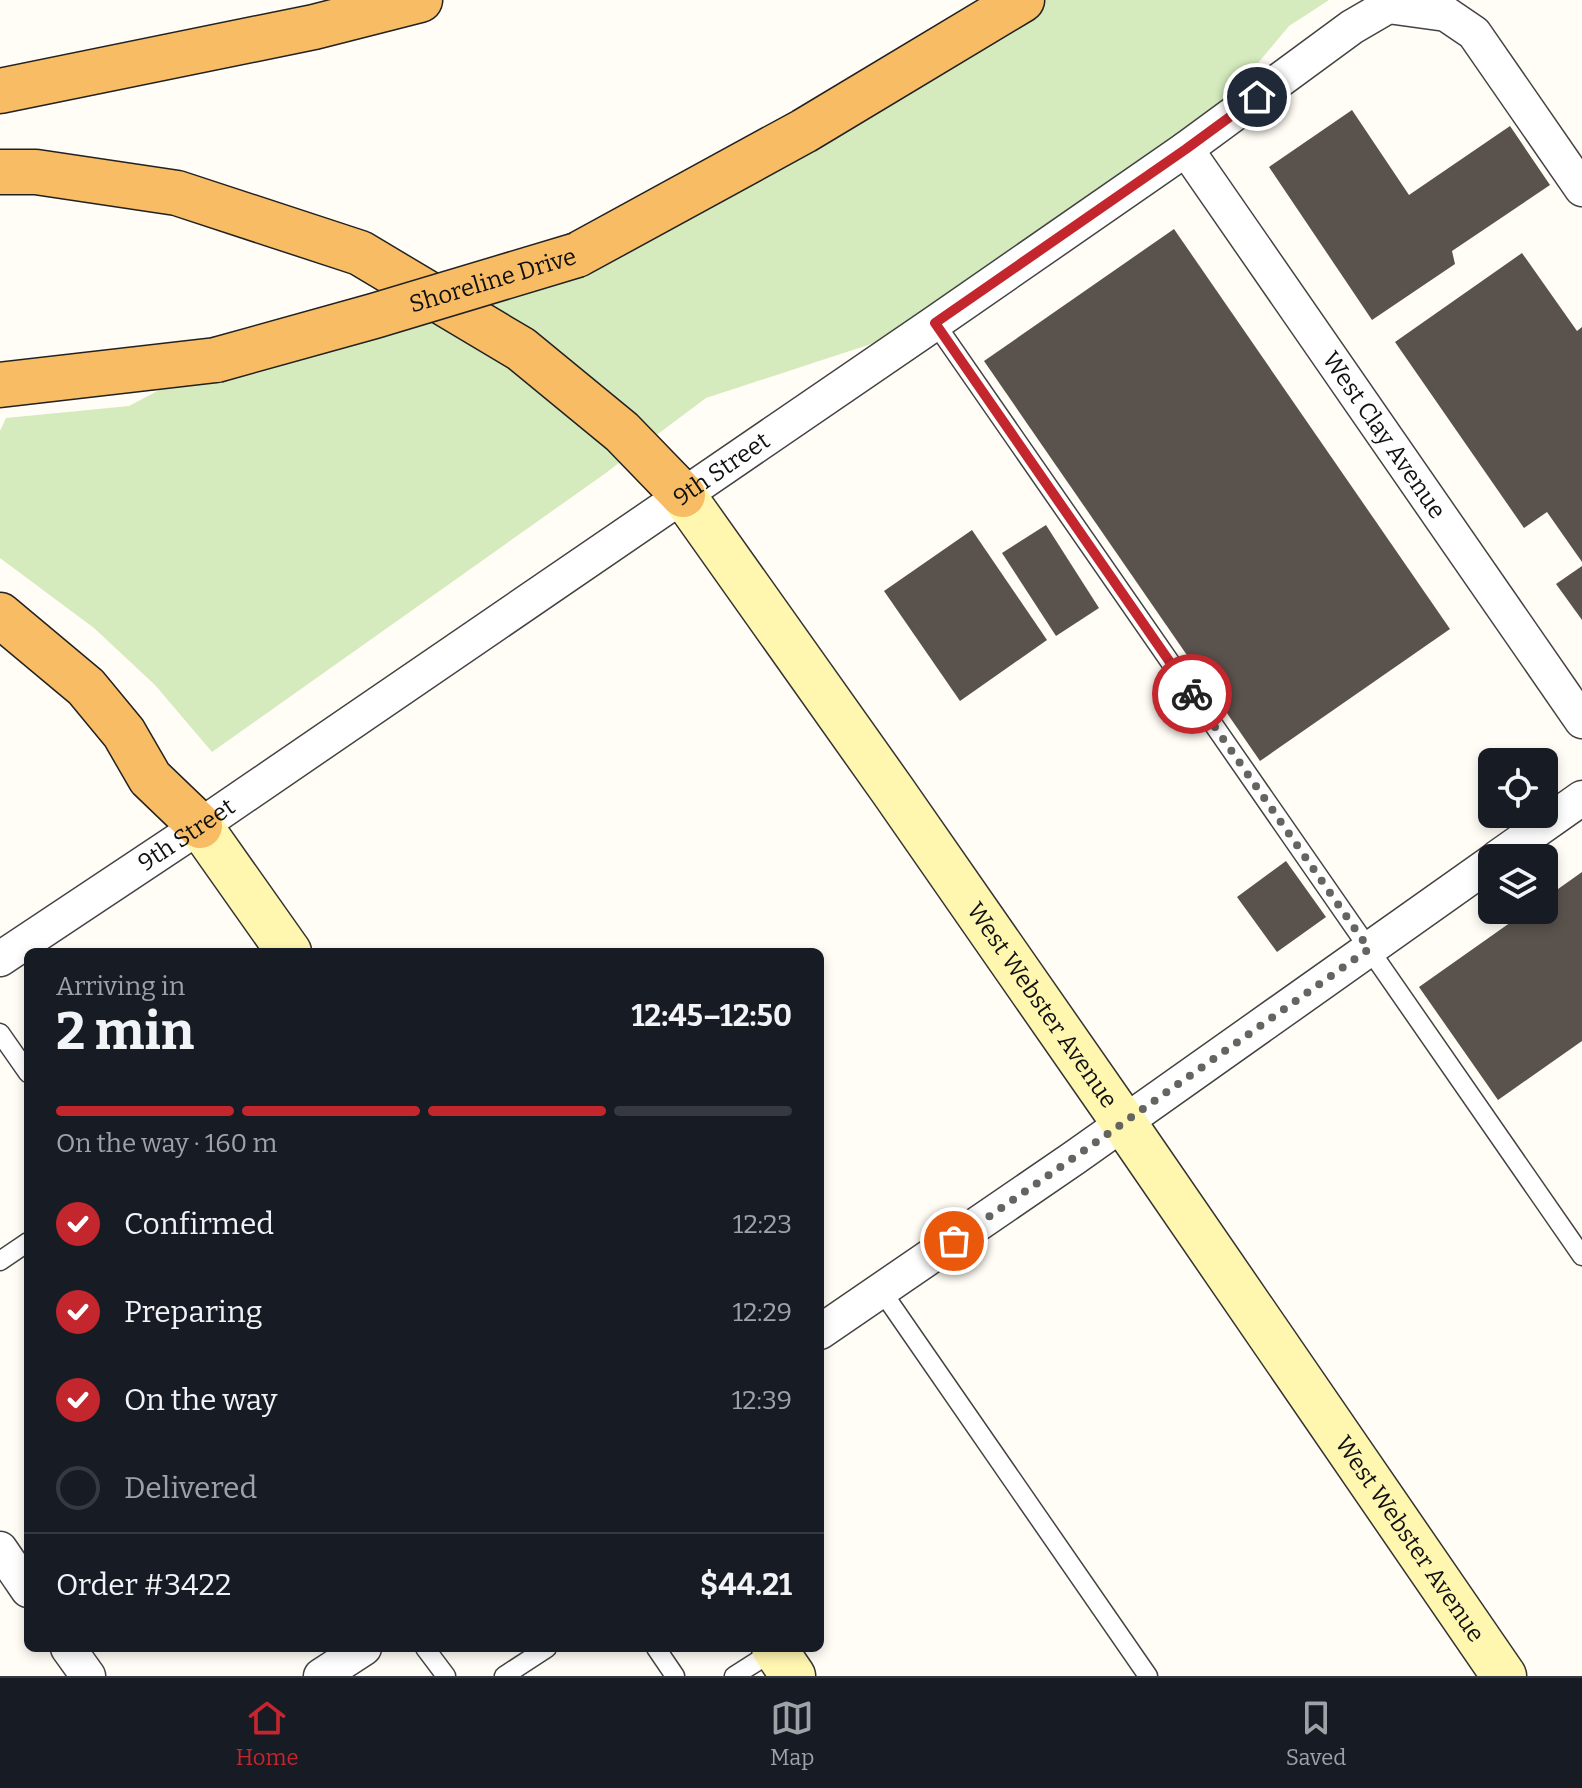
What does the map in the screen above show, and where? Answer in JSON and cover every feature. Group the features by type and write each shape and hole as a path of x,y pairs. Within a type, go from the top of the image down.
{"highway":[{"path":"0,91 314,27 420,0"},
{"name":"Shoreline Drive","path":"0,385 216,360 577,255 804,131 1022,0"},
{"path":"0,172 36,172 177,193 360,253 521,349 622,432 683,495"},
{"path":"0,615 86,687 124,733 150,778 200,826"}],"main road":[{"name":"West Webster Avenue","path":"683,495 902,803 1504,1676"},
{"path":"200,826 286,948"}],"street":[{"name":"9th Street","path":"0,959 200,826 935,323 1186,149 1352,27 1388,6 1446,14 1474,33 1582,189"},
{"name":"West Clay Avenue","path":"1186,149 1582,721"},
{"path":"1517,844 1582,798"},
{"path":"824,1329 1124,1123 1478,872"},
{"path":"0,1549 24,1584"},
{"path":"71,1652 88,1676"},
{"path":"321,1676 358,1652"}],"lane":[{"path":"935,323 1582,1256"},
{"path":"0,1033 24,1067"},
{"path":"0,1261 24,1245"},
{"path":"881,1290 1148,1676"},
{"path":"428,1652 446,1676"},
{"path":"504,1676 541,1652"},
{"path":"659,1652 675,1676"},
{"path":"734,1676 781,1658"}],"green space":[{"path":"1022,0 1329,0 1289,26 1186,149 935,323 706,398 603,475 212,752 155,685 94,628 0,558 0,431 6,418 129,406 216,360 577,255"}],"building":[{"path":"1352,110 1409,195 1510,126 1550,185 1452,251 1455,264 1372,320 1269,167"},
{"path":"1174,229 1450,629 1260,761 984,361"},
{"path":"1522,253 1577,331 1582,327 1582,562 1547,512 1524,528 1395,342"},
{"path":"1046,525 1099,608 1056,636 1002,553"},
{"path":"972,530 1047,640 960,701 884,591"},
{"path":"1582,566 1582,620 1556,584"},
{"path":"1286,861 1326,917 1277,952 1237,897"},
{"path":"1582,872 1582,1041 1498,1100 1419,987 1508,924 1558,924 1558,889"}],"way so far":[{"path":"954,1241 1369,949 1192,694"}],"route":[{"path":"1192,694 935,323 1257,97"}]}
